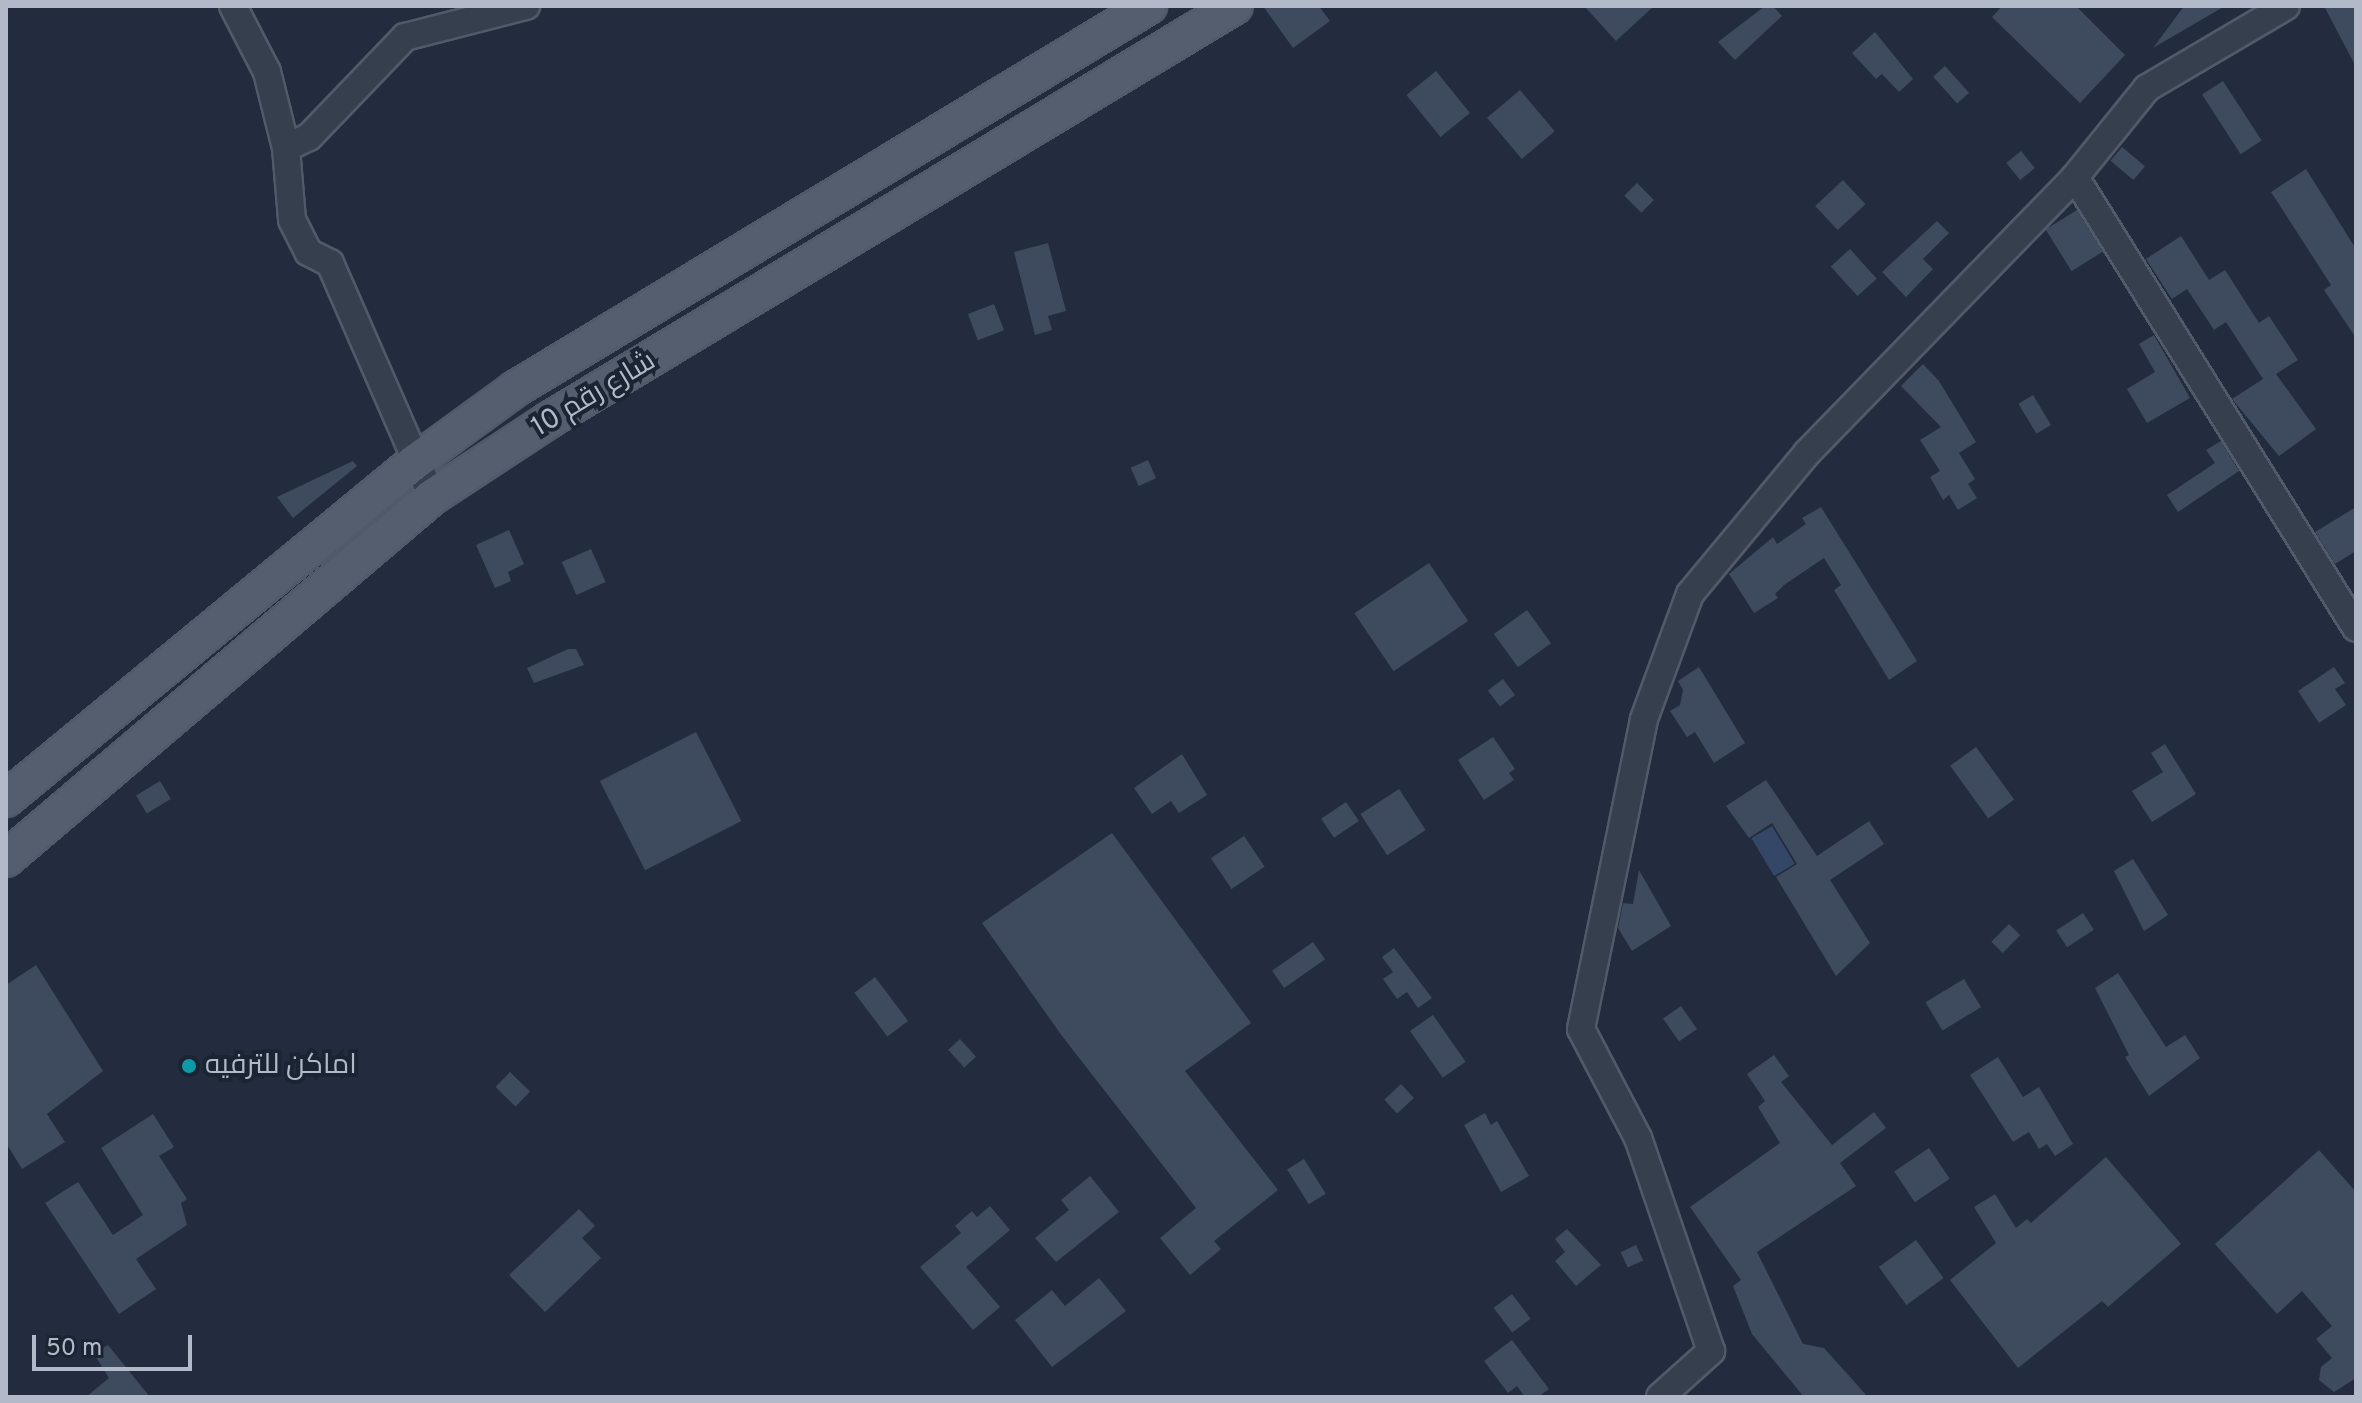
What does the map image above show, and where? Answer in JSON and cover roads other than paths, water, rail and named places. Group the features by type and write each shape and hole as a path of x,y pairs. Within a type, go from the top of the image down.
{"main road":[{"name":"شارع رقم 10","path":"6,799 415,462 515,389 1149,6"},
{"name":"شارع رقم 10","path":"6,859 432,497 549,420 1235,6"}],"street":[{"path":"233,6 267,72 286,148 292,220 308,252 330,263 432,497"},
{"path":"286,148 309,137 405,37 526,6"},
{"path":"1660,1397 1711,1351 1638,1138 1581,1029 1644,719 1690,594 1807,453 2075,177 2147,88 2286,6"},
{"path":"2075,177 2356,628"}],"water":[{"path":"1772,826 1795,864 1774,876 1751,838"}],"place":[{"name":"اماكن للترفيه","path":"189,1066"}]}
